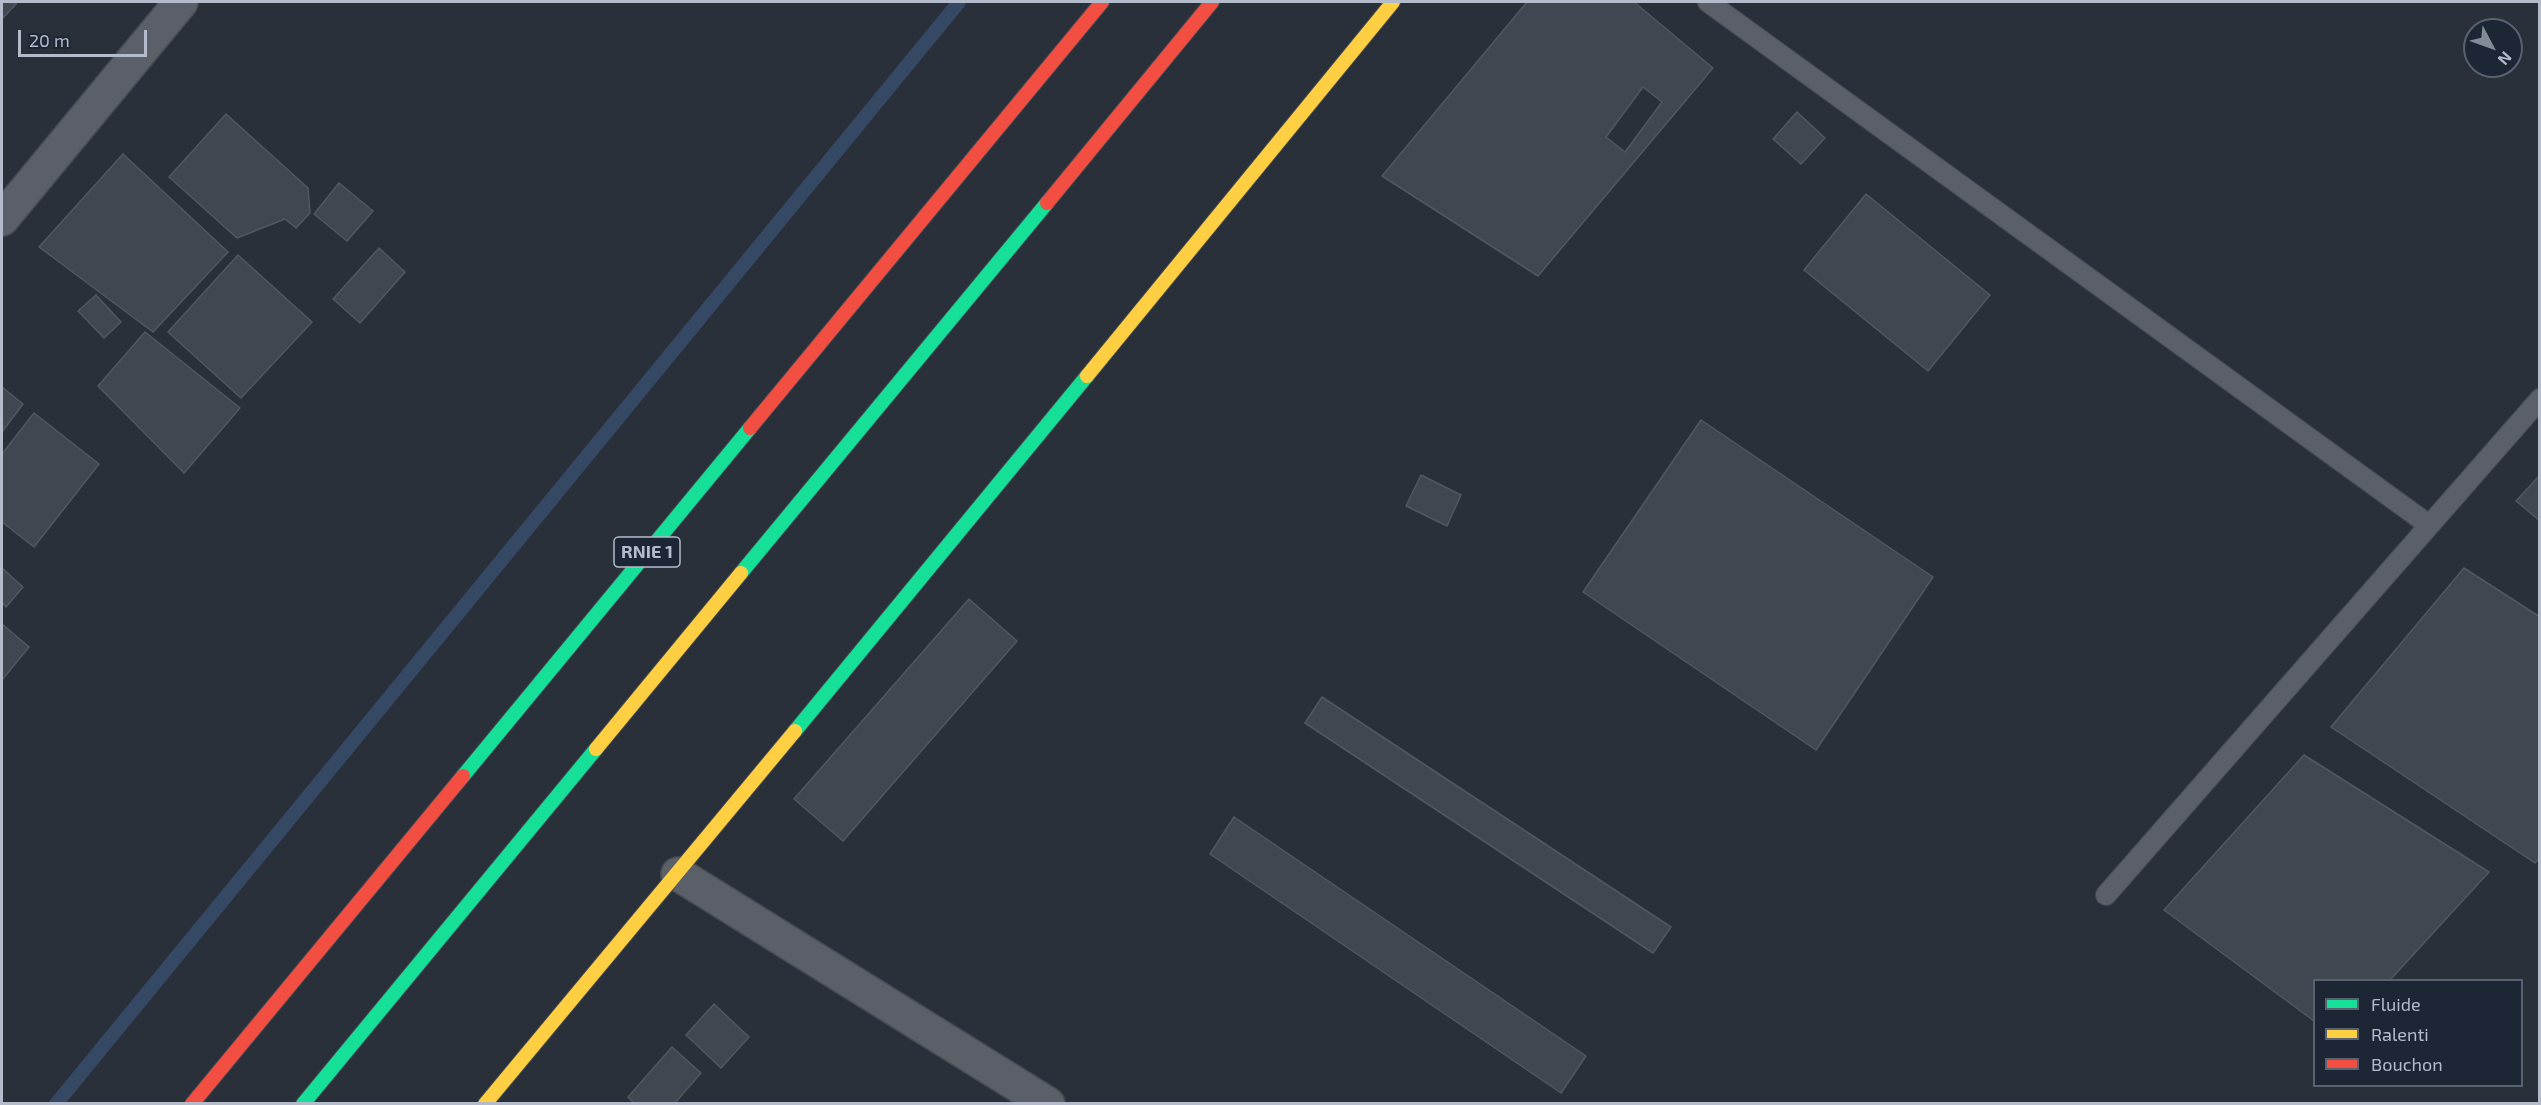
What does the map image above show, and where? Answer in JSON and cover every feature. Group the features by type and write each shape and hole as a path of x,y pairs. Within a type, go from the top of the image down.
{"main road":[{"name":"RNIE 1","path":"192,1104 1102,2"},
{"path":"303,1104 1212,2"},
{"path":"485,1104 678,874 1393,2"}],"street":[{"path":"2,219 181,2"},
{"path":"678,874 1048,1104"}],"lane":[{"path":"1708,2 2429,525"},
{"path":"2106,895 2540,399"}],"building":[{"path":"2,2 17,3 2,19"},
{"path":"1527,2 1634,2 1713,68 1538,276 1382,176"},
{"path":"1643,87 1662,102 1625,152 1606,137"},
{"path":"1797,112 1825,138 1801,164 1773,139"},
{"path":"226,114 308,188 310,213 296,228 285,219 237,238 169,177"},
{"path":"123,154 228,252 153,332 39,247"},
{"path":"339,183 373,211 347,241 314,214"},
{"path":"1866,194 1990,295 1928,371 1804,270"},
{"path":"379,248 405,272 360,323 333,299"},
{"path":"238,255 312,322 241,398 168,332"},
{"path":"96,295 121,322 104,338 78,311"},
{"path":"145,332 240,408 184,473 98,386"},
{"path":"2,387 23,404 2,432"},
{"path":"34,413 99,464 34,547 2,522 2,454"},
{"path":"1701,420 1933,577 1816,750 1583,592"},
{"path":"1421,475 1461,495 1447,526 1406,506"},
{"path":"2540,475 2540,521 2516,501"},
{"path":"2,568 23,587 6,607 2,602"},
{"path":"2464,568 2540,617 2540,857 2535,863 2331,727"},
{"path":"969,599 1017,641 843,841 794,799"},
{"path":"2,624 29,647 2,680"},
{"path":"1322,697 1671,927 1653,953 1305,723"},
{"path":"2304,755 2489,872 2391,979 2313,979 2313,1020 2164,910"},
{"path":"1234,817 1586,1056 1561,1093 1210,854"},
{"path":"714,1004 749,1037 721,1068 686,1035"},
{"path":"672,1047 701,1073 674,1104 635,1104 628,1097"}],"waterway":[{"path":"56,1104 959,2"}],"traffic: fast":[{"path":"741,573 1047,203"},
{"path":"795,731 1087,376"},
{"path":"463,776 750,428"},
{"path":"303,1104 596,749"}],"traffic: slow":[{"path":"1087,376 1393,2"},
{"path":"596,749 741,573"},
{"path":"485,1104 795,731"}],"traffic: jam":[{"path":"750,428 1102,2"},
{"path":"1047,203 1212,2"},
{"path":"192,1104 463,776"}]}
